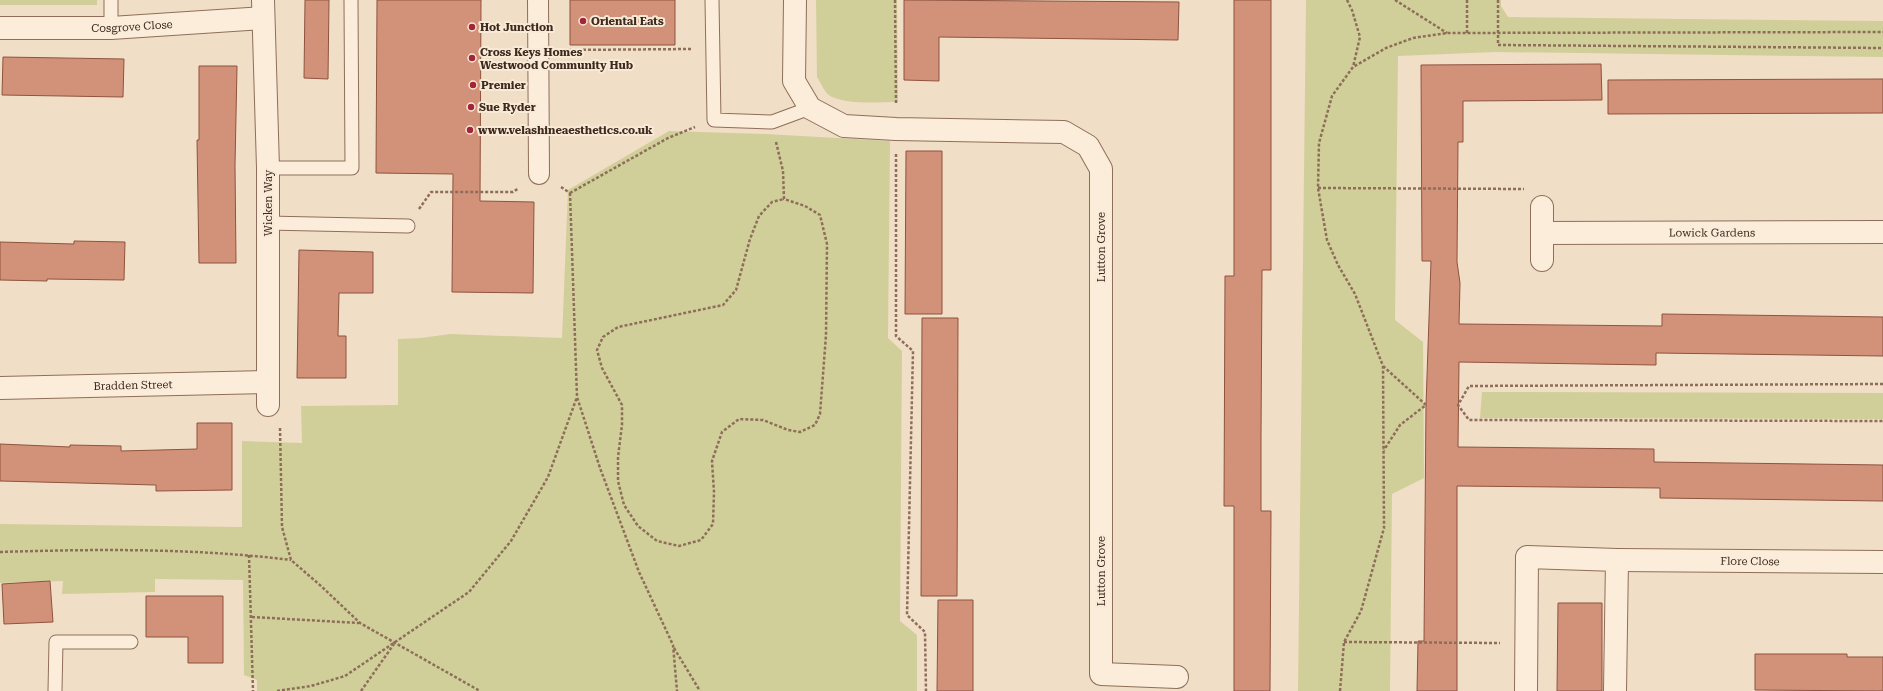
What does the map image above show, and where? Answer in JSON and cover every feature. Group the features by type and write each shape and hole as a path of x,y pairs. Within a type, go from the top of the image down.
{"street":[{"path":"538,0 539,174"},
{"path":"795,0 794,81 810,108"},
{"name":"Cosgrove Close","path":"0,28 111,28 263,9"},
{"name":"Wicken Way","path":"263,9 268,168 266,382 268,405"},
{"name":"Lutton Grove","path":"810,108 844,126 896,129 1064,132 1088,146 1101,169 1101,674 1177,677"},
{"path":"1542,207 1542,260"},
{"name":"Lowick Gardens","path":"1542,233 1883,232"},
{"name":"Bradden Street","path":"0,388 266,382"},
{"name":"Flore Close","path":"1526,691 1527,557 1617,560 1883,562"},
{"path":"1615,691 1617,560"}],"lane":[{"path":"111,0 111,28"},
{"path":"268,168 352,168 351,0"},
{"path":"712,0 714,120 772,122 810,108"},
{"path":"267,223 408,226"},
{"path":"55,691 56,642 131,642"}],"path":[{"path":"895,0 896,336 913,351 907,615 925,632 926,691"},
{"path":"1340,691 1344,642 1361,611 1384,528 1383,366 1355,294 1338,265 1327,240 1318,188 1319,143 1332,96 1353,67 1360,37 1352,10 1347,0"},
{"path":"1395,0 1447,33"},
{"path":"1467,0 1467,33"},
{"path":"1498,0 1498,45 1883,48"},
{"path":"1353,67 1386,48 1413,38 1447,33 1883,32"},
{"path":"538,50 712,49"},
{"path":"700,691 673,645 639,572 600,468 577,397 570,193 668,138 714,120"},
{"path":"772,122 783,171 784,199"},
{"path":"408,226 431,192 513,192 539,174"},
{"path":"1318,188 1531,189 1542,207"},
{"path":"784,199 805,206 820,215 827,244 826,335 820,414 815,426 800,432 788,430 763,420 739,419 722,432 712,461 714,492 713,524 701,540 679,546 657,541 638,526 624,505 618,481 618,457 622,425 622,406 602,368 597,350 603,337 618,327 723,305 736,290 750,239 759,216 772,202 784,199"},
{"path":"1383,366 1426,405 1400,425 1384,451"},
{"path":"1883,384 1469,386 1458,405 1469,420 1883,421"},
{"path":"277,691 311,686 345,676 469,592 511,541 548,477 577,397"},
{"path":"268,405 280,418 282,527 291,560 360,623 480,691"},
{"path":"0,552 191,551 249,555 291,560"},
{"path":"249,555 253,691"},
{"path":"252,618 360,623"},
{"path":"361,691 395,642"},
{"path":"1344,642 1526,643"},
{"path":"673,645 676,691"}],"shaded area":[{"path":"0,0 97,0 97,5 0,5"},
{"path":"816,0 897,0 898,102 839,100 830,96 825,91 817,77"},
{"path":"1306,0 1501,0 1501,6 1508,17 1883,21 1883,57 1496,52 1398,56 1395,320 1423,342 1424,478 1392,494 1390,691 1298,691"},
{"path":"669,131 766,134 890,141 888,338 902,351 900,621 917,635 917,691 257,691 257,680 244,675 243,580 155,579 155,592 62,594 63,581 0,583 0,524 242,527 242,441 302,443 301,406 398,405 398,339 421,338 450,334 562,338 568,190"},
{"path":"1482,392 1883,393 1883,419 1480,418"}],"building":[{"path":"305,0 329,0 328,79 304,78"},
{"path":"377,0 481,0 480,201 534,202 533,293 452,292 453,174 376,173"},
{"path":"570,0 675,0 675,45 570,45"},
{"path":"904,0 1179,2 1178,40 939,37 939,81 904,80"},
{"path":"1234,0 1271,0 1271,270 1262,270 1261,437 1261,511 1271,511 1270,691 1234,691 1234,506 1224,506 1225,276 1234,276"},
{"path":"3,57 124,59 123,97 2,95"},
{"path":"1601,64 1602,100 1463,101 1463,142 1458,142 1457,262 1460,283 1459,324 1662,326 1662,314 1883,317 1883,356 1656,353 1656,365 1459,362 1458,447 1654,449 1654,462 1883,465 1883,501 1660,498 1660,488 1457,486 1457,691 1417,691 1418,641 1424,641 1426,405 1431,261 1422,261 1421,65"},
{"path":"199,66 237,66 235,165 236,263 199,263 197,140 199,140"},
{"path":"1883,79 1883,113 1608,114 1608,80"},
{"path":"906,151 942,151 942,314 905,314"},
{"path":"74,241 125,242 124,280 0,280 0,242 74,244"},
{"path":"299,250 373,252 373,293 339,293 338,336 346,336 346,378 297,378"},
{"path":"922,318 958,318 957,596 921,596"},
{"path":"197,423 232,423 232,490 156,491 156,485 0,481 0,444 70,447 70,445 121,446 121,451 197,449"},
{"path":"50,581 53,622 4,624 2,584"},
{"path":"146,596 223,596 223,663 188,663 188,637 146,637"},
{"path":"938,600 973,600 973,691 937,691"},
{"path":"1558,603 1602,603 1602,691 1557,691"},
{"path":"1755,654 1847,654 1847,657 1883,657 1883,691 1755,690"}],"place":[{"name":"Oriental Eats","path":"583,21"},
{"name":"Hot Junction","path":"472,27"},
{"name":"Cross Keys Homes Westwood Community Hub","path":"472,58"},
{"name":"Premier","path":"473,85"},
{"name":"Sue Ryder","path":"471,107"},
{"name":"www.velashineaesthetics.co.uk","path":"470,130"}]}
